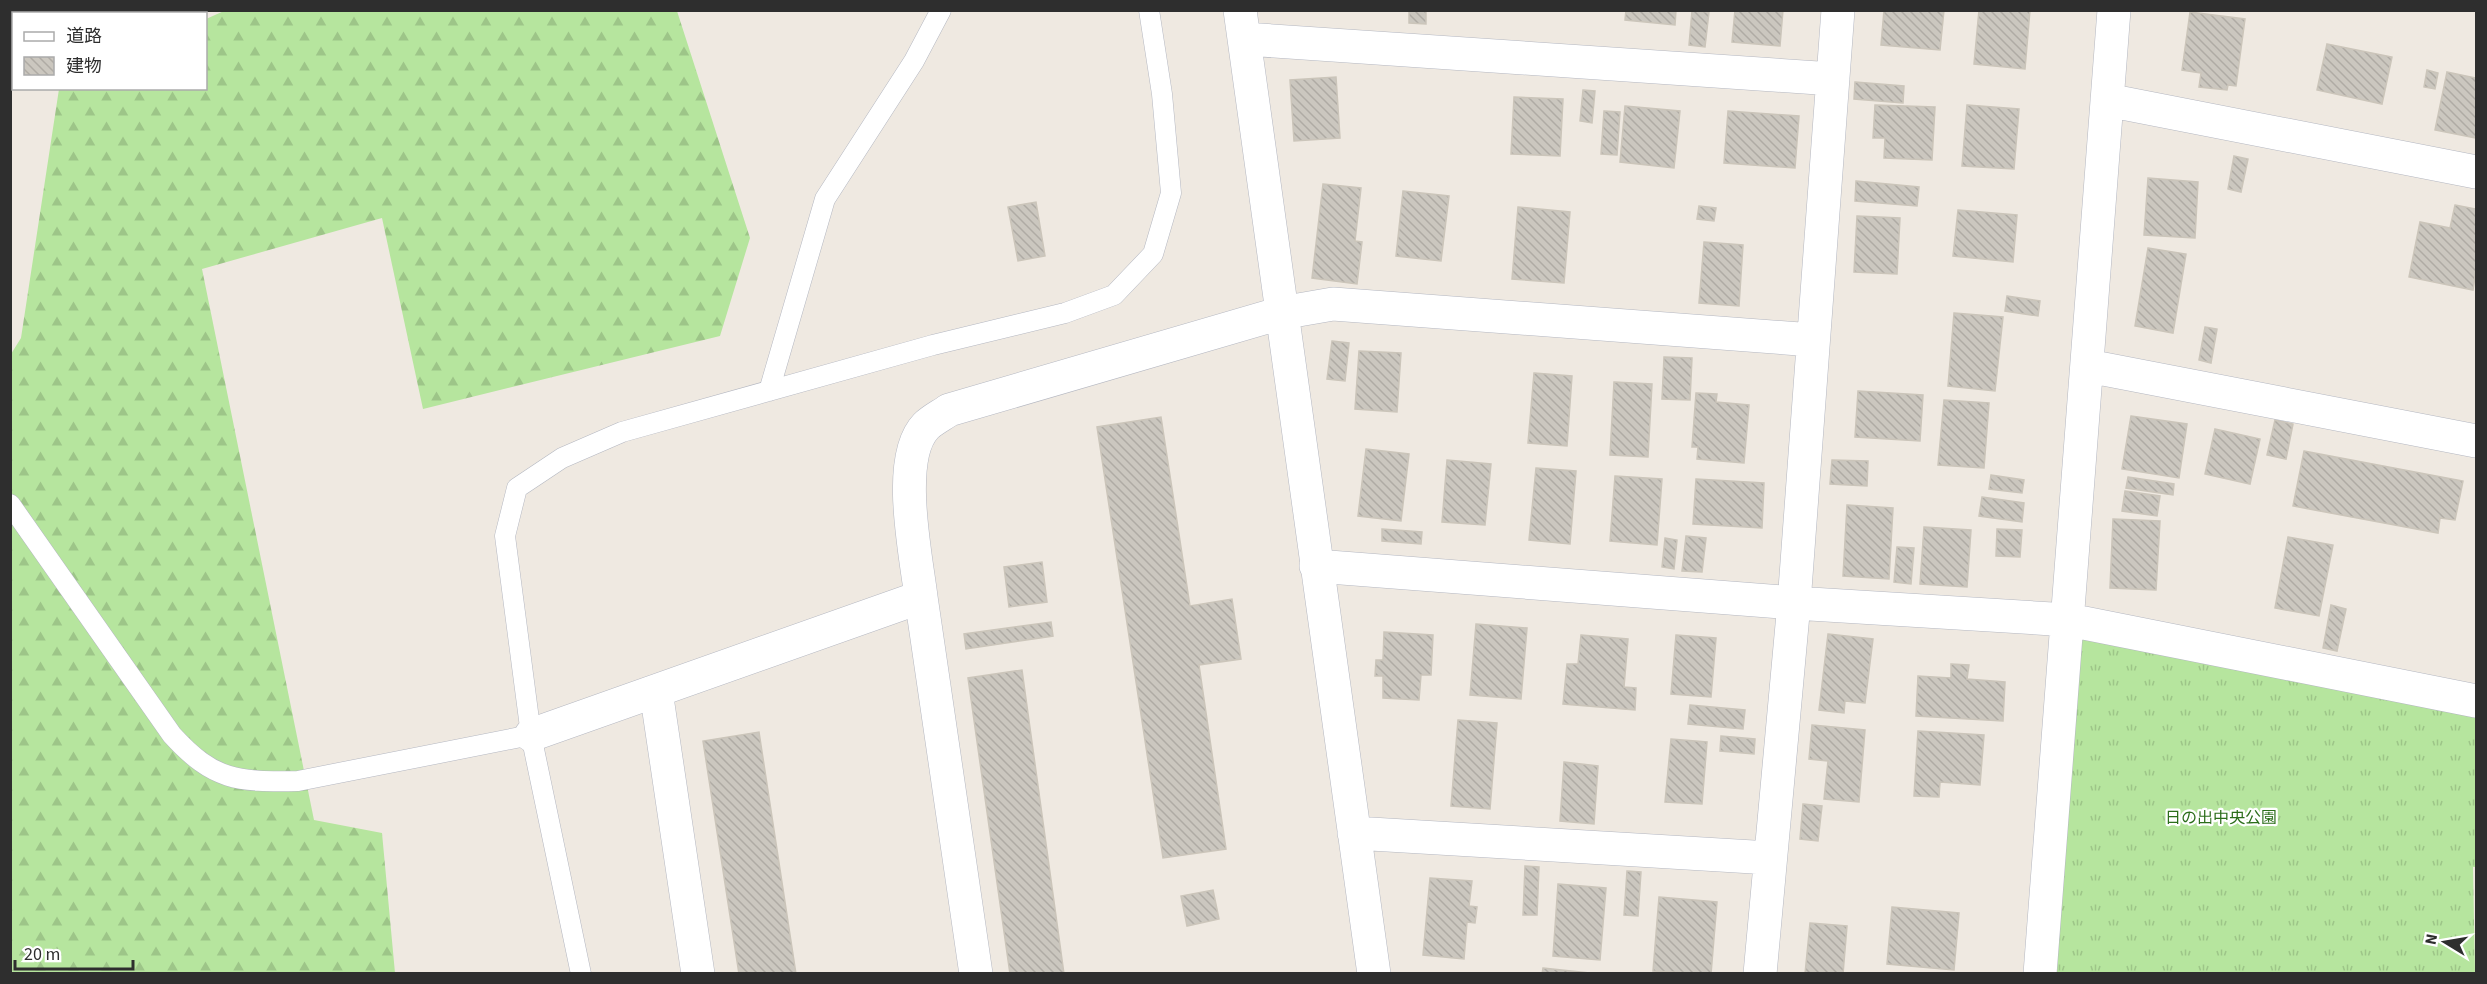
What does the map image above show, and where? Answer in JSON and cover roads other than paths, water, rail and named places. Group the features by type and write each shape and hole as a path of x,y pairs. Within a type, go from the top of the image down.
{"street":[{"path":"1760,974 1794,603 1838,10"},
{"path":"2040,974 2069,620 2114,10"},
{"path":"1374,974 1243,25 1833,79"},
{"path":"2107,100 2476,172"},
{"path":"976,974 921,597 908,479 917,440 926,426 949,410 1281,313 1334,304 1814,340"},
{"path":"2088,366 2476,441"},
{"path":"1316,566 1794,603 2069,620 2476,701"},
{"path":"531,735 921,597"},
{"path":"656,691 698,974"},
{"path":"1354,833 1770,858"}],"lane":[{"path":"769,391 825,199 914,61 941,10"},
{"path":"581,974 531,735 505,536 517,488 562,458 622,432 933,345 1065,313 1114,295 1153,254 1171,193 1162,94 1149,10"},
{"path":"10,504 172,735 192,757 210,770 229,777 262,782 298,782 531,735"}],"park label":[{"name":"日の出中央公園","path":"2221,818"}]}
